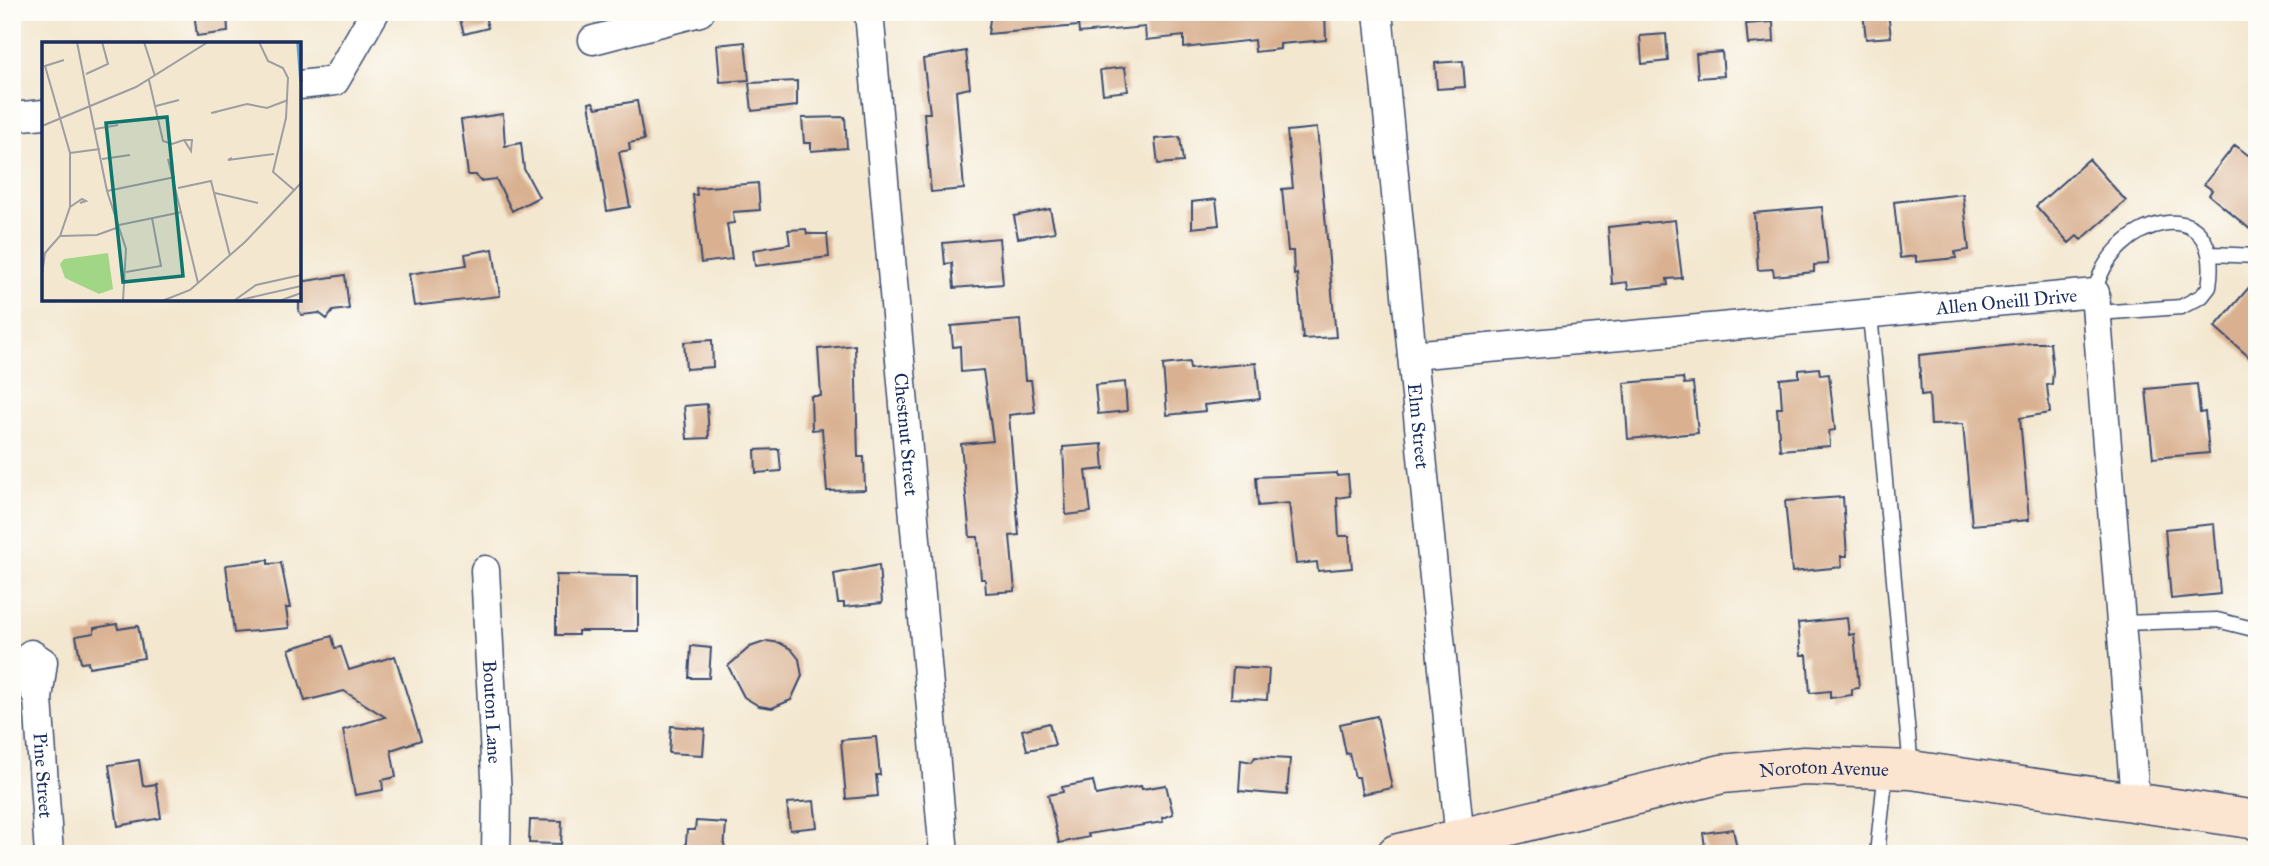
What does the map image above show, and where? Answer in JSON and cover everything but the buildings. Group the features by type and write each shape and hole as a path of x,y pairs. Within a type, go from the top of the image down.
{"main road":[{"name":"Noroton Avenue","path":"1395,854 1479,841 1722,774 1804,766 1899,769 2135,800 2257,820"}],"street":[{"path":"301,85 335,81 375,12"},
{"path":"593,40 700,12"},
{"name":"Chestnut Street","path":"869,12 944,854"},
{"name":"Elm Street","path":"1378,12 1412,355 1479,841"},
{"path":"12,117 42,114"},
{"name":"Allen Oneill Drive","path":"1412,355 1870,314 2096,303 2135,800"},
{"name":"Bouton Lane","path":"485,570 497,795 496,854"},
{"name":"Pine Street","path":"38,699 49,854"}],"lane":[{"path":"2160,222 2192,228 2203,239 2211,254 2209,287 2192,304 2096,303 2104,265 2145,227 2160,222"},
{"path":"2211,254 2257,256"},
{"path":"1870,314 1899,769 1877,854"},
{"path":"2121,623 2217,620 2257,630"}]}
